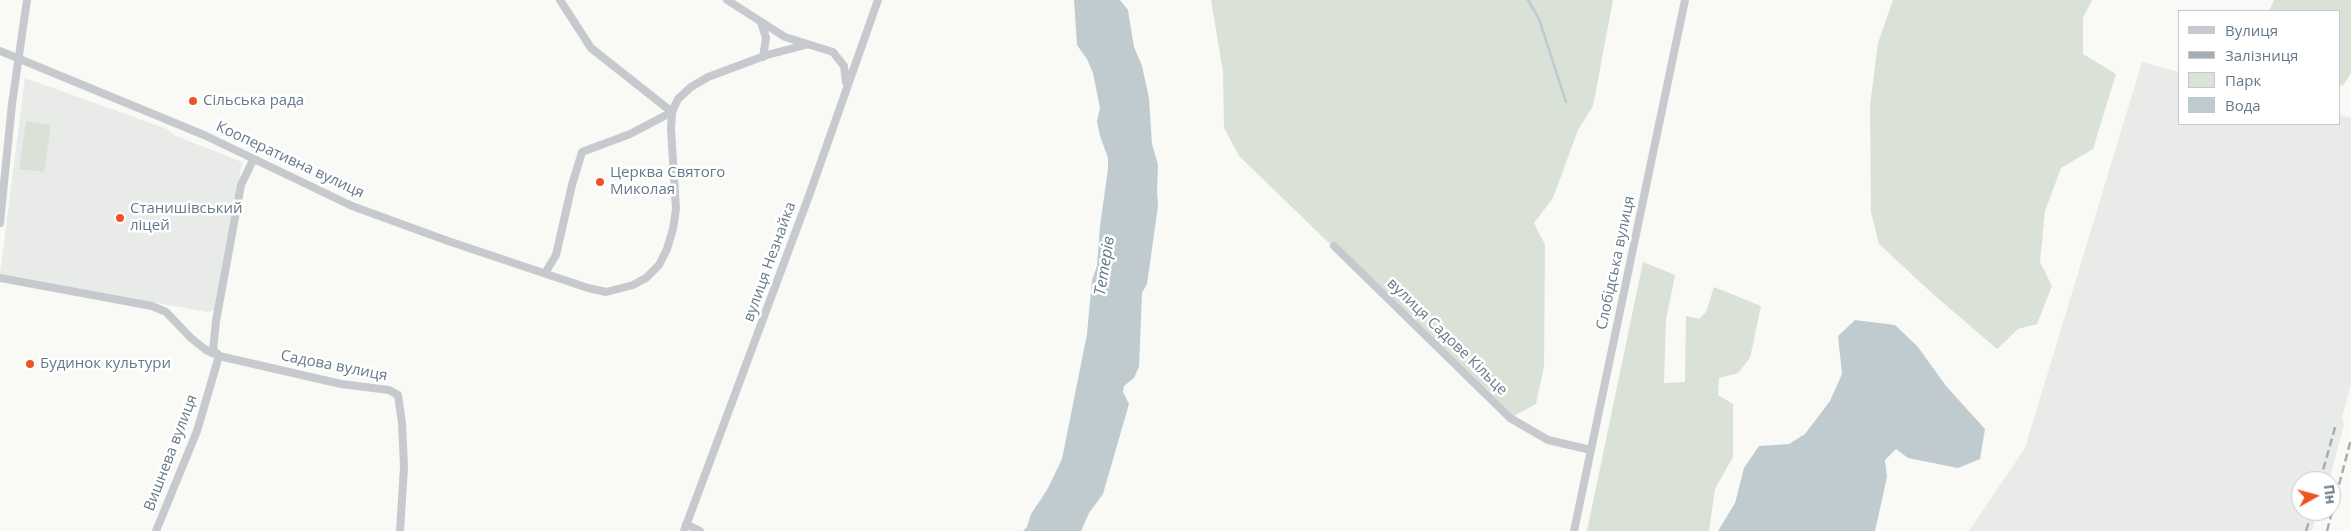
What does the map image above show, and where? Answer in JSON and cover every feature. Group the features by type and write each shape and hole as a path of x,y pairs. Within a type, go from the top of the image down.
{"street":[{"path":"0,223 12,104 27,0"},
{"path":"560,0 591,48 672,112"},
{"path":"727,0 785,37 805,45 825,49 839,58 846,74 846,87"},
{"name":"вулиця Незнайка","path":"685,528 749,359 878,0"},
{"name":"Слобідська вулиця","path":"1574,531 1686,0"},
{"path":"760,21 766,38 763,57"},
{"path":"545,273 556,255 572,185 582,152 630,134 672,112 678,99 691,87 708,78 763,57 805,45"},
{"name":"Кооперативна вулиця","path":"0,51 204,135 352,206 588,288 606,292 634,285 646,278 659,265 673,229 676,209 672,112"},
{"path":"219,356 213,350 216,321 241,185 254,158"},
{"name":"вулиця Садове Кільце","path":"1334,246 1510,418 1548,440 1591,450"},
{"path":"0,278 152,306 166,312 191,338 206,350 219,356"},
{"name":"Вишнева вулиця","path":"156,531 197,430 219,356"},
{"name":"Садова вулиця","path":"219,356 341,384 389,390 398,395 402,423 404,467 400,531"},
{"path":"685,528 700,531"}],"shaded area":[{"path":"2142,62 2178,71 2178,125 2341,125 2341,115 2351,118 2351,383 2342,418 2344,425 2332,471 2291,471 2291,521 2315,521 2312,531 1969,531 2025,448"},
{"name":"Станишівський ліцей","path":"25,78 167,129 176,136 242,162 220,300 214,310 207,312 0,274"}],"green space":[{"path":"1211,0 1613,0 1593,106 1578,130 1553,198 1534,223 1545,245 1544,367 1536,404 1510,418 1239,156 1224,128 1223,72"},
{"path":"1893,0 2092,0 2083,18 2083,54 2116,74 2093,149 2061,168 2045,211 2040,262 2052,286 2037,324 2018,329 1997,349 1934,295 1879,244 1871,212 1870,106 1878,43"},
{"path":"2274,0 2351,0 2351,73 2344,84 2341,86 2341,10 2269,10"},
{"path":"26,121 51,125 44,172 19,169"},
{"path":"1643,262 1675,275 1666,320 1664,383 1685,382 1686,316 1699,319 1706,312 1714,287 1761,306 1750,358 1738,373 1719,378 1718,395 1733,404 1733,457 1715,489 1709,531 1587,531"}],"water":[{"name":"Тетерів","path":"1074,0 1120,0 1128,10 1134,47 1142,66 1149,98 1152,144 1158,165 1158,206 1147,284 1142,293 1139,367 1134,378 1124,386 1123,392 1129,404 1103,494 1089,513 1081,531 1023,531 1027,527 1031,514 1047,490 1062,459 1087,334 1092,280 1097,266 1100,226 1108,169 1108,158 1097,121 1100,108 1093,73 1087,59 1077,45"},
{"path":"1855,320 1895,325 1918,347 1946,386 1985,429 1980,459 1958,468 1908,458 1896,449 1885,460 1887,477 1875,531 1718,531 1735,503 1744,468 1759,446 1789,444 1805,434 1830,401 1842,374 1838,336"}],"waterway":[{"path":"1528,0 1539,19 1566,102"}],"railway":[{"path":"2323,471 2336,424"},
{"path":"2327,531 2351,439"},
{"path":"2306,531 2309,521"}],"place":[{"name":"Сільська рада","path":"193,101"},
{"name":"Церква Святого Миколая","path":"600,182"},
{"name":"Станишівський ліцей","path":"120,218"},
{"name":"Будинок культури","path":"30,364"}]}
